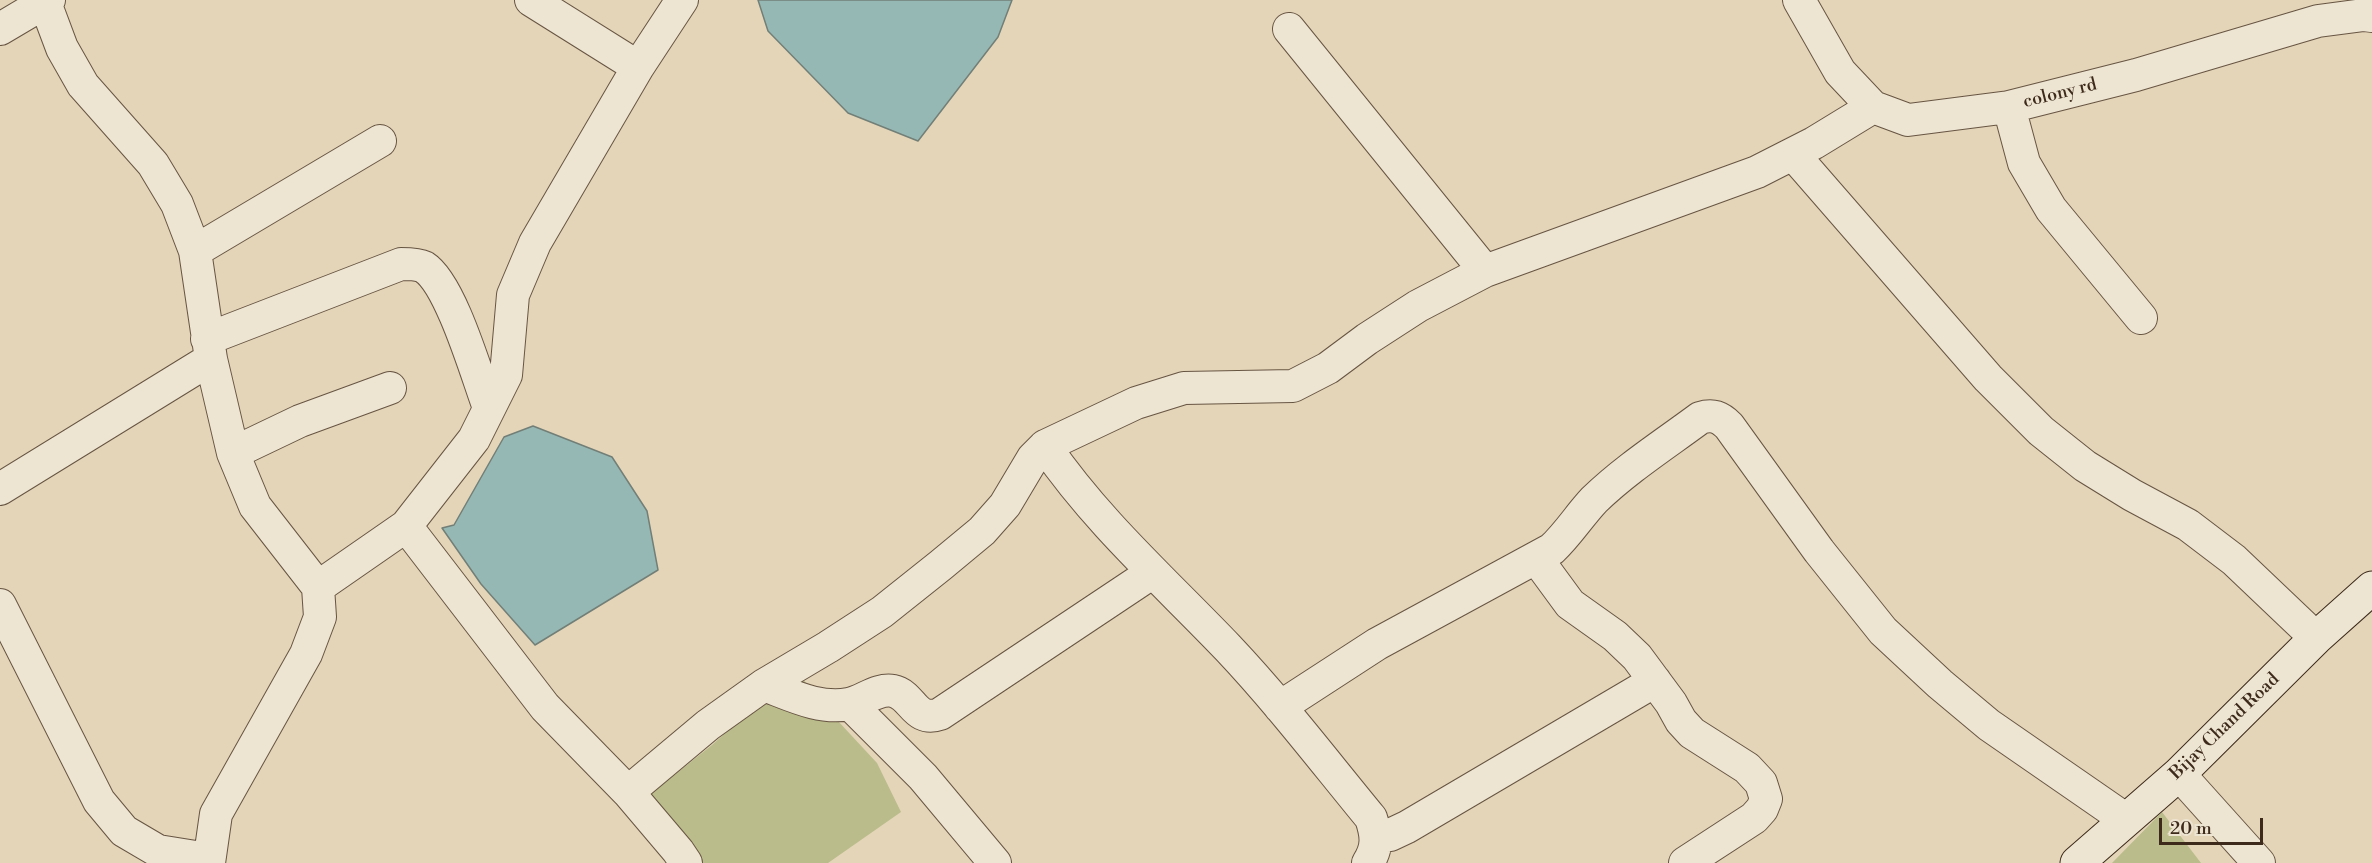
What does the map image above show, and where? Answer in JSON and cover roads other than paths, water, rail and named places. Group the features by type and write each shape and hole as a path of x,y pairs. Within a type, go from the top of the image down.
{"main road":[{"name":"Bijay Chand Road","path":"2077,863 2179,774 2316,638 2371,592"}],"street":[{"path":"531,0 638,67"},
{"path":"318,587 406,526 469,447 506,375 513,295 535,243 638,67 682,0"},
{"name":"colony rd","path":"1799,0 1840,72 1873,107 1908,120 2009,107 2136,75 2318,21 2372,16"},
{"path":"0,29 46,1 62,48 83,85 153,164 177,204 195,251 209,349 233,453 255,506 318,587 320,617 306,654 216,814 208,861 158,851 124,831 99,801 0,605"},
{"path":"1289,29 1485,271"},
{"path":"627,792 708,725 764,685 882,612 982,531 1005,505 1033,458 1045,446 1136,403 1184,388 1293,386 1328,368 1418,306 1485,271 1757,172 1793,154 1873,107"},
{"path":"2009,107 2025,164 2051,209 2140,318"},
{"path":"195,251 380,141"},
{"path":"1793,154 1988,378 2041,431 2085,466 2132,495 2188,525 2234,561 2316,638"},
{"path":"0,489 209,349 401,264 423,266 439,283 453,312 489,408"},
{"path":"233,453 300,421 390,388"},
{"path":"1280,707 1377,644 1493,580 1537,559 1560,542 1593,501 1618,479 1700,418 1710,415 1721,418 1819,551 1883,631 1940,684 1989,725 2125,819"},
{"path":"1045,446 1076,489 1229,650 1280,707 1371,818 1372,849"},
{"path":"406,526 545,707 627,792 686,863"},
{"path":"1537,559 1570,604 1615,636 1637,657 1681,721 1692,733 1747,768 1761,783 1766,799 1762,809 1754,818 1685,863"},
{"path":"764,685 809,702 830,706 850,704 886,691 895,691 923,715 940,714 1153,572"},
{"path":"1372,849 1390,835 1655,681"},
{"path":"850,704 923,777 995,863"},
{"path":"2179,774 2259,863"}],"water":[{"path":"758,0 1012,0 998,37 918,141 848,113 768,31"},
{"path":"533,426 612,457 647,511 658,570 535,645 481,584 442,528 454,525 504,437"}]}
